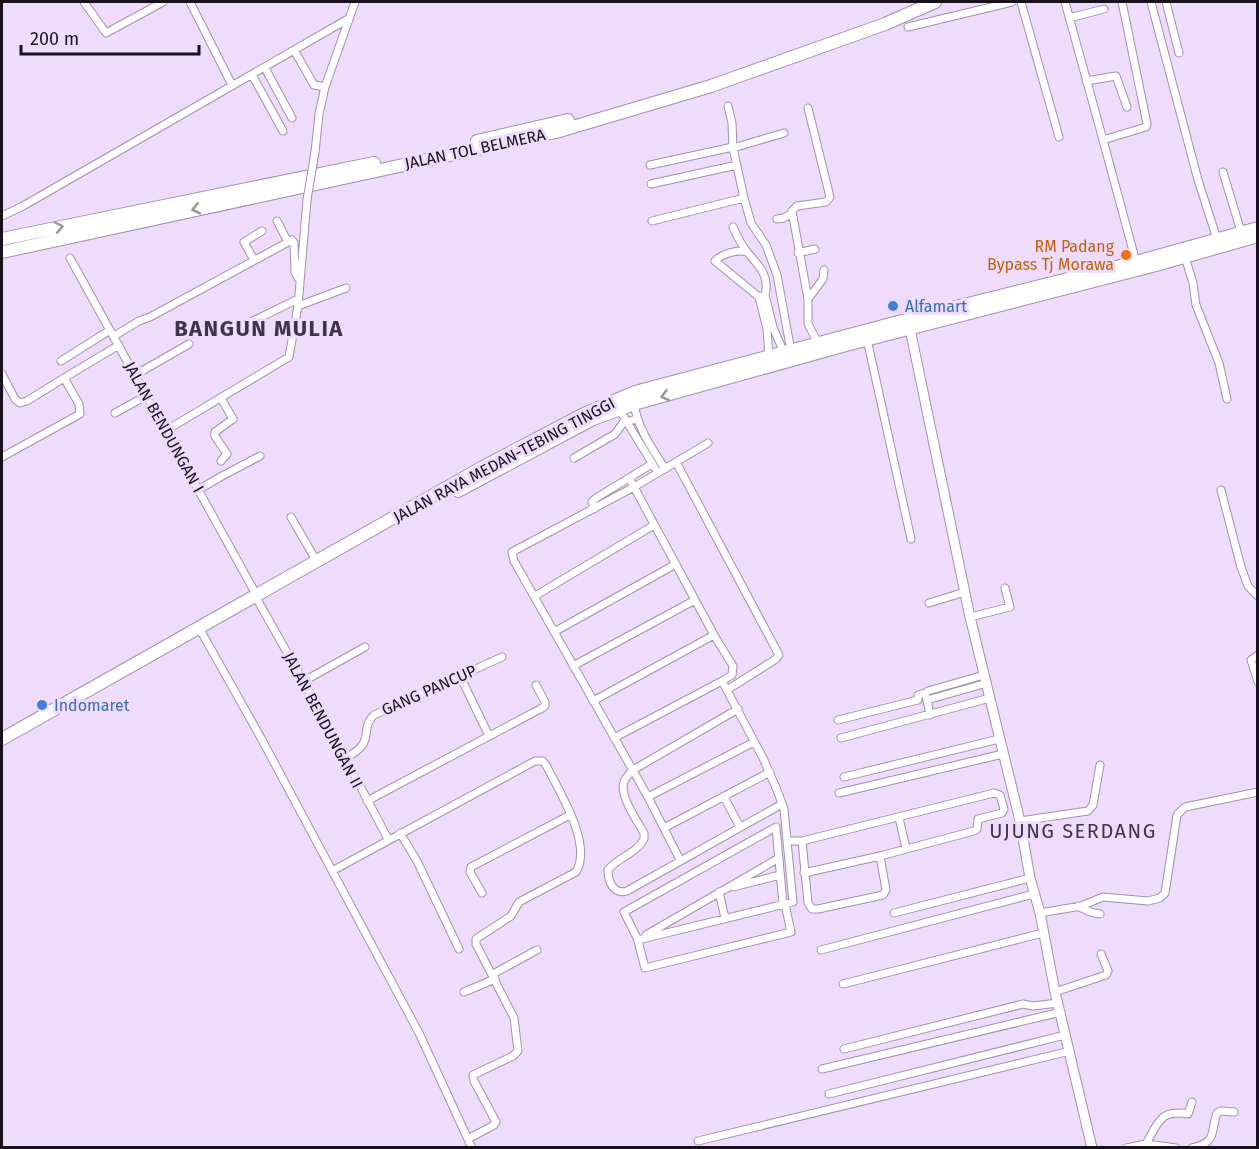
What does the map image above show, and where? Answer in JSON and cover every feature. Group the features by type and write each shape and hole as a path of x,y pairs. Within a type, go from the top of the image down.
{"highway":[{"name":"JALAN TOL BELMERA","path":"2,252 505,139 709,78 845,30 915,2"},
{"name":"JALAN TOL BELMERA","path":"2,239 430,152 574,127 711,86 885,24 935,2"},
{"name":"JALAN RAYA MEDAN-TEBING TINGGI","path":"2,746 201,633 317,562 483,467 591,410 635,392 700,376 723,375 1185,257 1242,236 1257,228"},
{"name":"JALAN RAYA MEDAN-TEBING TINGGI","path":"739,370 769,357 818,343 1136,262 1217,238 1257,236"},
{"name":"JALAN RAYA MEDAN-TEBING TINGGI","path":"2,739 257,598 593,419 634,404 711,383 723,375"}],"main road":[{"path":"910,329 970,617 1020,821 1055,992 1092,1148"}],"street":[{"path":"84,2 106,33 163,2"},
{"path":"190,2 232,85"},
{"path":"165,431 289,357 298,303 307,200 319,114 325,87 355,2"},
{"path":"908,27 1012,2"},
{"path":"1021,2 1059,137"},
{"path":"1065,2 1136,262"},
{"path":"1103,140 1146,127 1147,124 1122,2"},
{"path":"1151,2 1198,180 1217,238"},
{"path":"1166,2 1179,53"},
{"path":"1069,18 1104,9"},
{"path":"2,216 348,19"},
{"path":"294,50 314,85 325,87"},
{"path":"265,68 292,118"},
{"path":"252,75 283,131"},
{"path":"1086,81 1116,76 1127,107"},
{"path":"728,106 736,165 751,223 766,245 777,275 788,352"},
{"path":"777,219 792,213 797,206 826,202 830,198 808,108"},
{"path":"650,165 733,148 784,133"},
{"path":"651,184 736,165"},
{"path":"1223,172 1242,236"},
{"path":"652,220 744,198"},
{"path":"792,213 808,299 808,324 818,343"},
{"path":"277,221 288,242"},
{"path":"733,227 747,252 759,264 765,276 767,287 762,296"},
{"path":"254,260 244,242 262,231"},
{"path":"62,361 112,333 150,317 292,240 294,242 295,272 299,279"},
{"path":"798,253 815,249"},
{"path":"747,252 741,250 718,257 714,261 762,296 770,328 769,357"},
{"path":"1185,257 1193,283 1196,305 1219,363 1227,399"},
{"name":"JALAN BENDUNGAN I","path":"70,258 257,598"},
{"path":"808,299 823,279 824,270"},
{"path":"251,322 298,303 346,288"},
{"path":"770,328 788,352"},
{"path":"867,339 911,539"},
{"path":"135,375 189,344"},
{"path":"2,374 15,399 20,403 27,401 119,345"},
{"path":"2,457 80,414 79,404 64,378"},
{"path":"115,413 146,396"},
{"path":"221,398 233,419 215,432 226,454 221,461"},
{"path":"634,404 636,419 665,469"},
{"path":"619,409 657,473"},
{"path":"574,458 615,434 621,425 636,419"},
{"path":"680,860 633,770 514,561 512,552 665,469 708,443"},
{"path":"198,490 261,456"},
{"path":"676,462 779,655 777,659 727,690"},
{"path":"594,508 592,502 596,498 652,464"},
{"path":"614,738 732,675 733,666 629,478"},
{"path":"1221,490 1241,567 1248,586 1257,596"},
{"path":"291,517 317,562"},
{"path":"535,596 654,525"},
{"path":"554,632 676,564"},
{"path":"970,617 1010,607 1005,588"},
{"path":"929,603 965,592"},
{"name":"JALAN BENDUNGAN II","path":"257,598 388,839"},
{"path":"573,666 695,600"},
{"path":"201,633 261,738 419,1033 472,1148"},
{"path":"593,701 714,635"},
{"path":"304,681 365,647"},
{"path":"1257,655 1251,660 1257,682"},
{"name":"GANG PANCUP","path":"345,758 361,749 367,735 369,720 374,715 502,657"},
{"path":"460,676 489,736"},
{"path":"928,691 986,679"},
{"path":"927,700 986,679"},
{"path":"722,681 770,772 804,873 808,903 812,909 880,896 886,890 880,856"},
{"path":"367,801 545,706 536,685"},
{"path":"838,720 918,700 918,695 925,693 930,715"},
{"path":"841,738 990,698"},
{"path":"738,709 633,770 625,779 622,790 644,833 644,839 632,853 616,861 608,870 609,880 613,887 621,893 627,891 740,827 783,807"},
{"path":"844,777 999,739"},
{"path":"648,798 754,742"},
{"path":"839,793 1003,754"},
{"path":"332,871 538,760 543,761 546,765 579,837 578,869 519,902 511,916 476,939 476,944 514,1018 518,1051 513,1056 473,1075 496,1122 468,1139"},
{"path":"1020,821 1088,811 1093,805 1100,765"},
{"path":"664,828 770,772"},
{"path":"1040,913 1078,906 1103,897 1148,901 1160,898 1165,893 1177,815 1185,807 1257,792"},
{"path":"794,841 899,818 994,793 1000,795 1004,809 1002,813 978,819 977,829 974,831 804,873"},
{"path":"724,797 740,827"},
{"path":"482,893 470,872 471,867 570,815"},
{"path":"899,818 906,848"},
{"path":"776,827 780,875 791,932 645,968 638,940 624,912 776,827"},
{"path":"400,833 417,861 459,949"},
{"path":"638,940 793,902 794,841"},
{"path":"638,940 778,858"},
{"path":"721,891 780,875"},
{"path":"894,913 1030,878"},
{"path":"721,891 725,918"},
{"path":"821,950 1034,894"},
{"path":"1078,906 1100,914"},
{"path":"843,984 1043,933"},
{"path":"464,992 537,950"},
{"path":"1055,992 1106,975 1108,971 1101,954"},
{"path":"844,1049 1023,1004 1059,1007"},
{"path":"822,1069 1059,1007"},
{"path":"829,1094 1065,1035"},
{"path":"698,1142 1070,1051"},
{"path":"1146,1144 1162,1117 1173,1113 1188,1114 1192,1102"},
{"path":"1192,1148 1204,1144 1213,1136 1215,1116 1218,1112 1234,1112"},
{"path":"1126,1148 1146,1144 1176,1148"}],"place":[{"name":"RM Padang Bypass Tj Morawa","path":"1126,255"},
{"name":"Alfamart","path":"893,306"},
{"name":"Indomaret","path":"42,705"}],"district":[{"name":"BANGUN MULIA","path":"259,328"},
{"name":"UJUNG SERDANG","path":"1073,831"}]}
